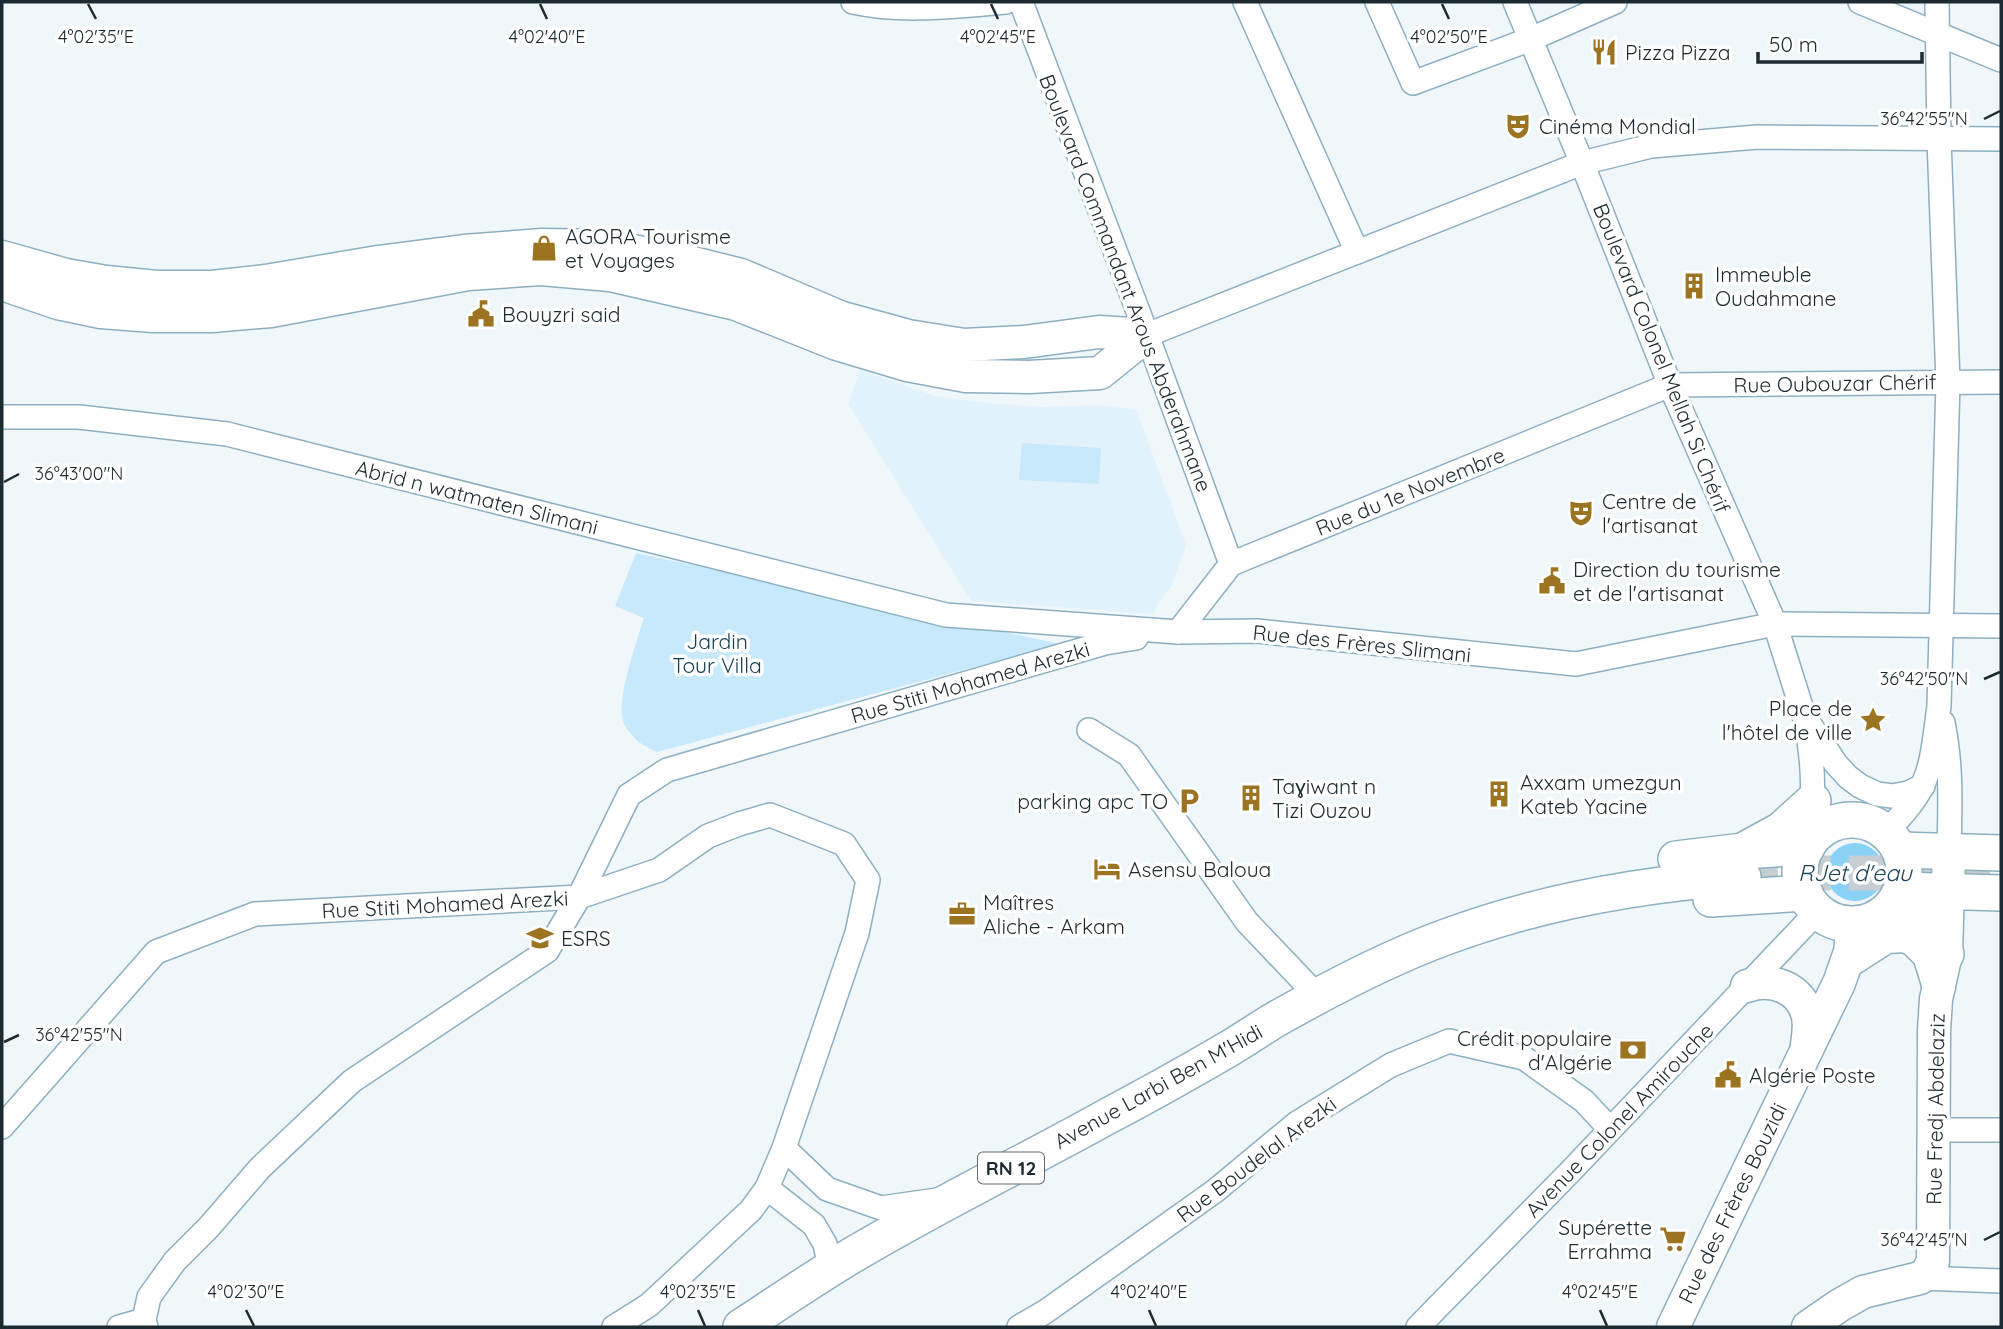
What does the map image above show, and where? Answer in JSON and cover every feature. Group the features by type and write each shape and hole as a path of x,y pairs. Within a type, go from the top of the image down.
{"main road":[{"path":"2,257 66,275 106,282 157,287 212,287 464,251 542,244 605,246 681,260 741,275 842,318 908,336 964,345 1024,342 1099,332 1147,335"},
{"path":"2,284 58,303 101,312 153,316 212,316 271,311 468,274 541,269 610,275 736,304 872,355 907,365 966,376 1029,377 1100,373 1147,335"},
{"path":"1743,864 1813,802"},
{"path":"1893,841 1904,863 1904,877 1898,896 1886,911 1876,918 1853,924 1828,918 1811,902 1802,884 1801,865 1808,845 1824,828 1844,820 1866,821 1893,841 1949,852 2001,853"},
{"name":"Avenue Larbi Ben M'Hidi","path":"741,1327 830,1268 1156,1090 1285,1014 1412,951 1503,917 1743,864 1808,845"},
{"name":"Rue Fredj Abdelaziz","path":"1920,1278 1926,1274 1933,1262 1934,1031 1943,971 1949,852"},
{"name":"Avenue Larbi Ben M'Hidi","path":"1285,1014 1306,984 1327,970 1378,942 1461,909 1577,876 1629,866 1743,864"},
{"path":"1898,896 1948,891 2001,892"},
{"path":"1898,896 1932,925 1941,939 1943,971"},
{"name":"Avenue Larbi Ben M'Hidi","path":"1285,1014 1300,1014 1331,1007 1415,968 1534,931 1679,903 1738,897 1811,902"},
{"name":"Rue des Frères Bouzidi","path":"1673,1327 1847,962 1853,924"},
{"path":"1847,962 1886,937 1906,936 1915,940 1943,971"},
{"path":"1746,986 1768,982 1789,989 1797,996 1808,1015 1806,1049"},
{"path":"1808,1327 1863,1292 1920,1278"}],"street":[{"path":"853,2 873,6 939,7 1006,2"},
{"name":"Boulevard Commandant Arous Abderahmane","path":"1021,2 1231,564"},
{"path":"1245,2 1357,252"},
{"path":"1377,2 1412,83 1531,39 1615,2"},
{"name":"Boulevard Colonel Mellah Si Chérif","path":"1515,2 1670,385 1775,624 1804,716 1812,761 1813,802 1808,845"},
{"path":"1860,2 2001,60"},
{"path":"1893,841 1923,786 1932,757 1939,706 1948,382 1937,2"},
{"path":"1147,335 1582,163 1651,146 1757,137 2001,139"},
{"name":"Rue Oubouzar Chérif","path":"1670,385 2001,382"},
{"name":"Rue du 1e Novembre","path":"1178,632 1231,564 1670,385"},
{"name":"Abrid n watmaten Slimani","path":"2,417 79,416 227,435 946,615"},
{"name":"Rue des Frères Slimani","path":"946,615 1178,632 1257,631 1576,664 1775,624 2001,626"},
{"name":"Rue Stiti Mohamed Arezki","path":"2,1127 156,952 256,914 579,897 629,796 667,770 1105,643 1178,632"},
{"path":"1939,706 1950,764 1949,852"},
{"name":"Boulevard Colonel Mellah Si Chérif","path":"1804,716 1836,764 1860,786 1878,794 1892,796 1909,793 1923,786"},
{"path":"1089,730 1129,755 1247,922 1306,984"},
{"path":"119,1327 145,1324 149,1297 175,1261 209,1227 260,1168 352,1081 547,951 579,897 659,870 708,836 770,815 844,844 868,880 857,933 784,1148 767,1188 751,1210 649,1305 614,1327"},
{"name":"Avenue Colonel Amirouche","path":"1418,1327 1746,986 1811,902"},
{"name":"Rue Boudelal Arezki","path":"1019,1327 1050,1320 1297,1123 1391,1065 1449,1041 1524,1058 1584,1101 1610,1129"},
{"path":"1934,1130 2001,1130"},
{"path":"784,1148 827,1189 881,1208 957,1197"},
{"path":"767,1188 814,1225 825,1244 830,1268"},
{"path":"1920,1278 2001,1281"}],"shaded area":[{"path":"860,370 935,396 1041,407 1097,405 1136,409 1186,545 1172,585 1152,614 971,601 848,404"}],"green space":[{"path":"1022,443 1101,448 1099,484 1019,480"},
{"name":"Jardin Tour Villa","path":"636,553 1060,644 657,752 634,738 624,724 622,715 624,688 644,618 615,606"}],"water":[{"name":"RJet d'eau","path":"1849,843 1861,843 1876,851 1884,866 1884,878 1876,893 1861,901 1849,901 1834,893 1826,878 1826,866 1834,851"}],"tunnel":[{"path":"1743,877 1807,873 2001,873"}],"place":[{"name":"Pizza Pizza","path":"1604,52"},
{"name":"Cinéma Mondial","path":"1518,126"},
{"name":"AGORA Tourisme et Voyages","path":"544,248"},
{"name":"Immeuble Oudahmane","path":"1694,286"},
{"name":"Bouyzri said","path":"481,314"},
{"name":"Centre de l'artisanat","path":"1581,513"},
{"name":"Direction du tourisme et de l'artisanat","path":"1552,581"},
{"name":"Place de l'hôtel de ville","path":"1873,720"},
{"name":"Axxam umezgun Kateb Yacine","path":"1499,794"},
{"name":"Taɣiwant n Tizi Ouzou","path":"1251,798"},
{"name":"parking apc TO","path":"1189,801"},
{"name":"Asensu Baloua","path":"1107,869"},
{"name":"Maîtres Aliche - Arkam","path":"962,914"},
{"name":"ESRS","path":"540,938"},
{"name":"Crédit populaire d'Algérie","path":"1633,1050"},
{"name":"Algérie Poste","path":"1728,1075"},
{"name":"Supérette Errahma","path":"1673,1239"}]}
